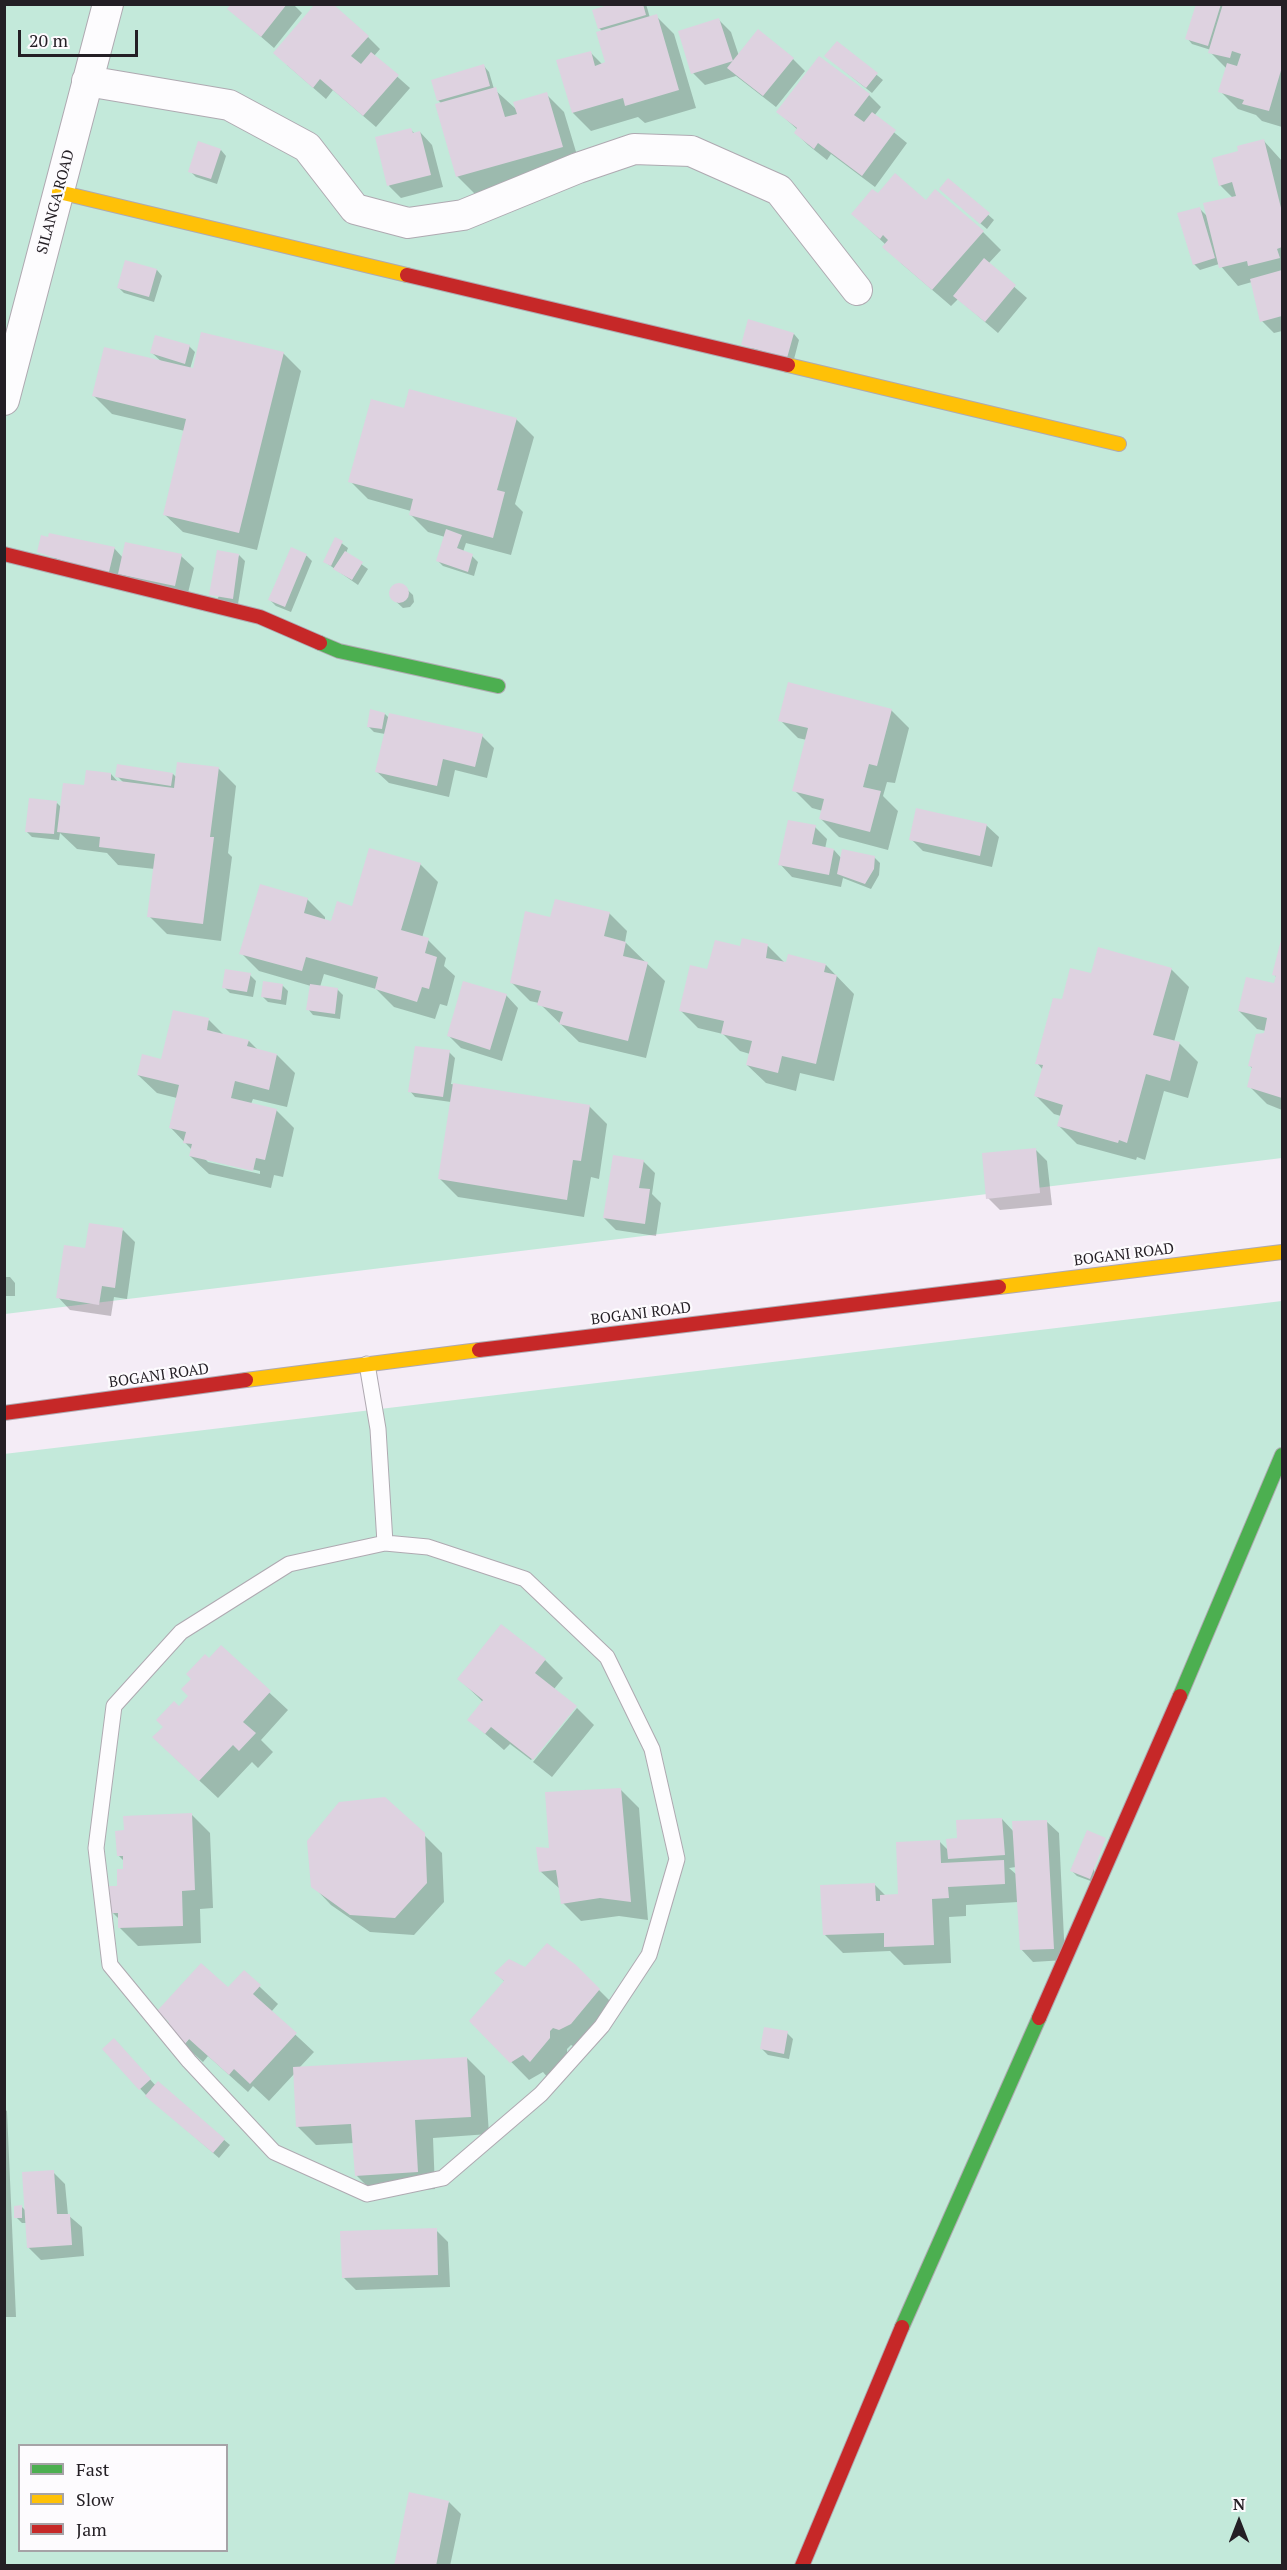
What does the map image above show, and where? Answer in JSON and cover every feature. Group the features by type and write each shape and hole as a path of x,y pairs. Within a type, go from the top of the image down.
{"street":[{"name":"SILANGA ROAD","path":"4,400 108,4"},
{"path":"87,81 229,105 307,147 355,209 408,223 463,215 578,168 634,149 691,151 779,190 857,290"},
{"path":"59,192 1119,444"},
{"path":"4,554 260,617 339,651 498,686"},
{"name":"BOGANI ROAD","path":"4,1413 367,1364 1282,1252"},
{"path":"802,2565 912,2304 1106,1869 1282,1455"}],"lane":[{"path":"367,1364 378,1429 385,1543"},
{"path":"385,1543 428,1547 525,1579 607,1657 652,1749 676,1859 649,1955 602,2026 541,2094 443,2178 367,2194 274,2152 189,2061 110,1965 96,1848 114,1706 182,1632 289,1564 385,1543"}],"green space":[{"path":"4,5 1282,5 1282,1158 5,1314"},
{"path":"1282,1301 1282,2565 5,2565 4,1454"}],"building":[{"path":"231,4 287,4 261,37 227,9"},
{"path":"315,4 333,4 369,36 351,56 361,64 371,52 399,75 363,116 320,79 313,88 273,53"},
{"path":"611,4 643,4 646,15 598,29 592,10"},
{"path":"1196,4 1221,4 1208,46 1185,39"},
{"path":"1223,4 1282,4 1282,67 1269,111 1242,104 1244,100 1218,92 1227,63 1237,66 1241,54 1232,51 1230,58 1208,53"},
{"path":"657,14 679,90 625,106 623,98 572,113 556,60 591,51 595,66 605,62 596,32"},
{"path":"719,18 733,61 691,74 678,31"},
{"path":"758,29 794,58 763,96 727,68"},
{"path":"837,41 878,73 866,88 824,56"},
{"path":"819,56 870,94 854,115 864,122 872,112 896,130 862,176 818,143 814,149 794,133 797,128 776,112"},
{"path":"484,64 490,86 437,101 431,80"},
{"path":"496,87 505,117 517,114 513,102 547,92 563,147 456,177 435,104"},
{"path":"411,128 413,133 420,131 431,175 387,186 375,137"},
{"path":"1264,139 1282,212 1282,247 1277,249 1280,258 1248,266 1247,261 1219,268 1203,203 1236,196 1232,182 1219,186 1212,158 1238,151 1237,146"},
{"path":"198,141 221,149 211,179 188,172"},
{"path":"895,173 926,200 935,189 984,231 932,290 882,247 888,240 883,235 880,239 851,214 872,189 878,193"},
{"path":"948,178 990,213 980,224 939,189"},
{"path":"1200,207 1215,258 1193,265 1177,213"},
{"path":"984,258 1016,285 985,322 953,296"},
{"path":"125,260 157,269 149,297 117,288"},
{"path":"1282,270 1282,316 1260,322 1250,279"},
{"path":"748,319 794,333 787,358 741,345"},
{"path":"201,332 284,352 239,533 163,515 186,419 92,396 104,347 193,368"},
{"path":"155,335 190,345 185,364 150,353"},
{"path":"409,389 517,418 497,490 505,492 493,538 409,515 413,499 348,482 371,399 404,408"},
{"path":"446,529 462,535 457,548 473,554 468,572 436,561"},
{"path":"49,533 115,547 108,576 37,552 41,535 48,537"},
{"path":"335,537 343,541 331,566 323,562"},
{"path":"125,542 182,554 175,586 118,574"},
{"path":"291,547 307,554 285,607 268,600"},
{"path":"217,550 239,554 233,599 209,595"},
{"path":"345,551 363,562 352,580 333,569"},
{"path":"399,583 406,586 409,593 406,600 399,603 392,600 389,593 392,586"},
{"path":"788,682 892,709 877,766 869,764 863,787 881,791 870,832 819,819 824,799 792,791 808,728 778,721"},
{"path":"370,709 385,713 382,729 367,727"},
{"path":"389,713 483,734 475,767 443,759 437,786 375,772"},
{"path":"177,762 219,767 210,837 214,837 203,924 147,917 155,854 99,847 100,837 57,832 63,783 84,785 86,770 111,773 111,780 174,788"},
{"path":"117,764 173,773 171,786 115,777"},
{"path":"29,798 57,801 54,834 25,832"},
{"path":"916,808 987,824 980,856 909,840"},
{"path":"788,820 816,825 812,844 834,849 829,875 778,865"},
{"path":"369,848 421,863 401,930 429,938 425,953 437,957 429,989 422,987 417,1002 375,989 378,977 306,957 302,971 239,954 260,884 308,898 304,913 331,921 337,901 352,906"},
{"path":"842,849 875,856 874,869 865,884 837,874"},
{"path":"555,899 610,912 604,936 626,942 623,956 648,962 628,1041 559,1024 563,1012 537,1005 541,991 510,983 525,911 550,917"},
{"path":"1282,936 1282,1098 1247,1087 1252,1067 1248,1066 1256,1034 1264,1033 1267,1018 1238,1011 1246,977 1274,983 1276,976 1272,975"},
{"path":"742,938 768,944 766,958 786,962 788,954 826,964 824,972 837,975 816,1064 782,1056 778,1073 746,1065 752,1041 721,1034 724,1021 679,1011 690,965 707,969 715,940 740,946"},
{"path":"1098,947 1172,968 1153,1035 1180,1042 1170,1081 1146,1074 1127,1143 1119,1140 1118,1143 1057,1126 1063,1105 1034,1096 1043,1065 1035,1064 1053,998 1062,999 1070,968 1091,973"},
{"path":"225,969 251,973 247,992 222,988"},
{"path":"263,981 283,984 281,1000 261,997"},
{"path":"463,981 507,994 490,1050 447,1036"},
{"path":"310,984 338,988 335,1014 306,1010"},
{"path":"173,1010 209,1018 207,1030 249,1040 247,1046 277,1054 269,1090 235,1081 231,1098 277,1109 265,1160 256,1158 253,1171 189,1156 192,1144 183,1143 186,1132 169,1128 179,1085 137,1075 142,1054 161,1059"},
{"path":"415,1046 450,1050 443,1097 408,1092"},
{"path":"453,1083 590,1105 581,1161 573,1160 567,1200 438,1179"},
{"path":"1036,1148 1040,1193 986,1199 982,1153"},
{"path":"613,1155 644,1160 639,1188 650,1189 645,1224 603,1218"},
{"path":"89,1223 123,1228 115,1288 102,1286 99,1305 56,1298 64,1245 85,1248"},
{"path":"501,1624 546,1659 535,1673 577,1706 533,1760 491,1727 485,1734 467,1720 483,1700 457,1679"},
{"path":"221,1645 271,1691 243,1722 256,1733 239,1751 233,1745 199,1781 152,1737 163,1727 156,1720 174,1701 179,1706 188,1696 181,1689 191,1679 186,1674 205,1654 209,1658"},
{"path":"621,1788 631,1902 600,1898 561,1904 556,1870 539,1872 536,1847 549,1848 545,1792"},
{"path":"385,1797 425,1833 427,1883 395,1918 350,1915 311,1887 307,1841 339,1802"},
{"path":"192,1813 195,1890 182,1891 183,1926 118,1928 118,1913 110,1913 109,1886 117,1886 117,1869 123,1869 123,1856 117,1856 115,1831 124,1830 123,1816"},
{"path":"1002,1818 1005,1855 948,1859 946,1839 957,1838 956,1820"},
{"path":"1047,1820 1054,1949 1020,1950 1012,1821"},
{"path":"1087,1830 1106,1838 1090,1879 1070,1871"},
{"path":"940,1840 941,1863 1004,1860 1005,1884 948,1887 949,1898 932,1899 934,1945 884,1947 884,1933 823,1935 820,1885 875,1883 876,1901 880,1901 880,1895 898,1894 896,1842"},
{"path":"547,1943 576,1965 600,1989 571,2024 559,2030 553,2028 550,2031 550,2038 530,2062 523,2055 510,2063 469,2021 504,1981 494,1973 509,1959 525,1967"},
{"path":"201,1963 228,1987 244,1970 261,1985 253,1994 297,2033 250,2084 234,2069 229,2075 189,2039 184,2045 164,2027 169,2022 157,2011"},
{"path":"764,2027 788,2031 784,2054 760,2049"},
{"path":"114,2038 151,2079 139,2090 102,2049"},
{"path":"467,2057 471,2117 415,2120 418,2172 355,2176 351,2124 296,2127 293,2067"},
{"path":"158,2081 225,2139 213,2153 145,2096"},
{"path":"54,2170 57,2214 70,2214 72,2245 27,2248 22,2172"},
{"path":"22,2205 22,2218 14,2218 14,2206"},
{"path":"437,2228 438,2275 342,2278 340,2231"},
{"path":"409,2492 449,2501 436,2566 394,2566"}],"traffic: fast":[{"path":"320,643 339,651 498,686"},
{"path":"1180,1696 1282,1455"},
{"path":"902,2327 1039,2018"}],"traffic: slow":[{"path":"59,192 407,275"},
{"path":"788,365 1119,444"},
{"path":"999,1287 1282,1252"},
{"path":"246,1380 479,1350"}],"traffic: jam":[{"path":"407,275 788,365"},
{"path":"4,554 260,617 320,643"},
{"path":"479,1350 999,1287"},
{"path":"4,1413 246,1380"},
{"path":"1039,2018 1180,1696"},
{"path":"802,2566 902,2327"}]}
